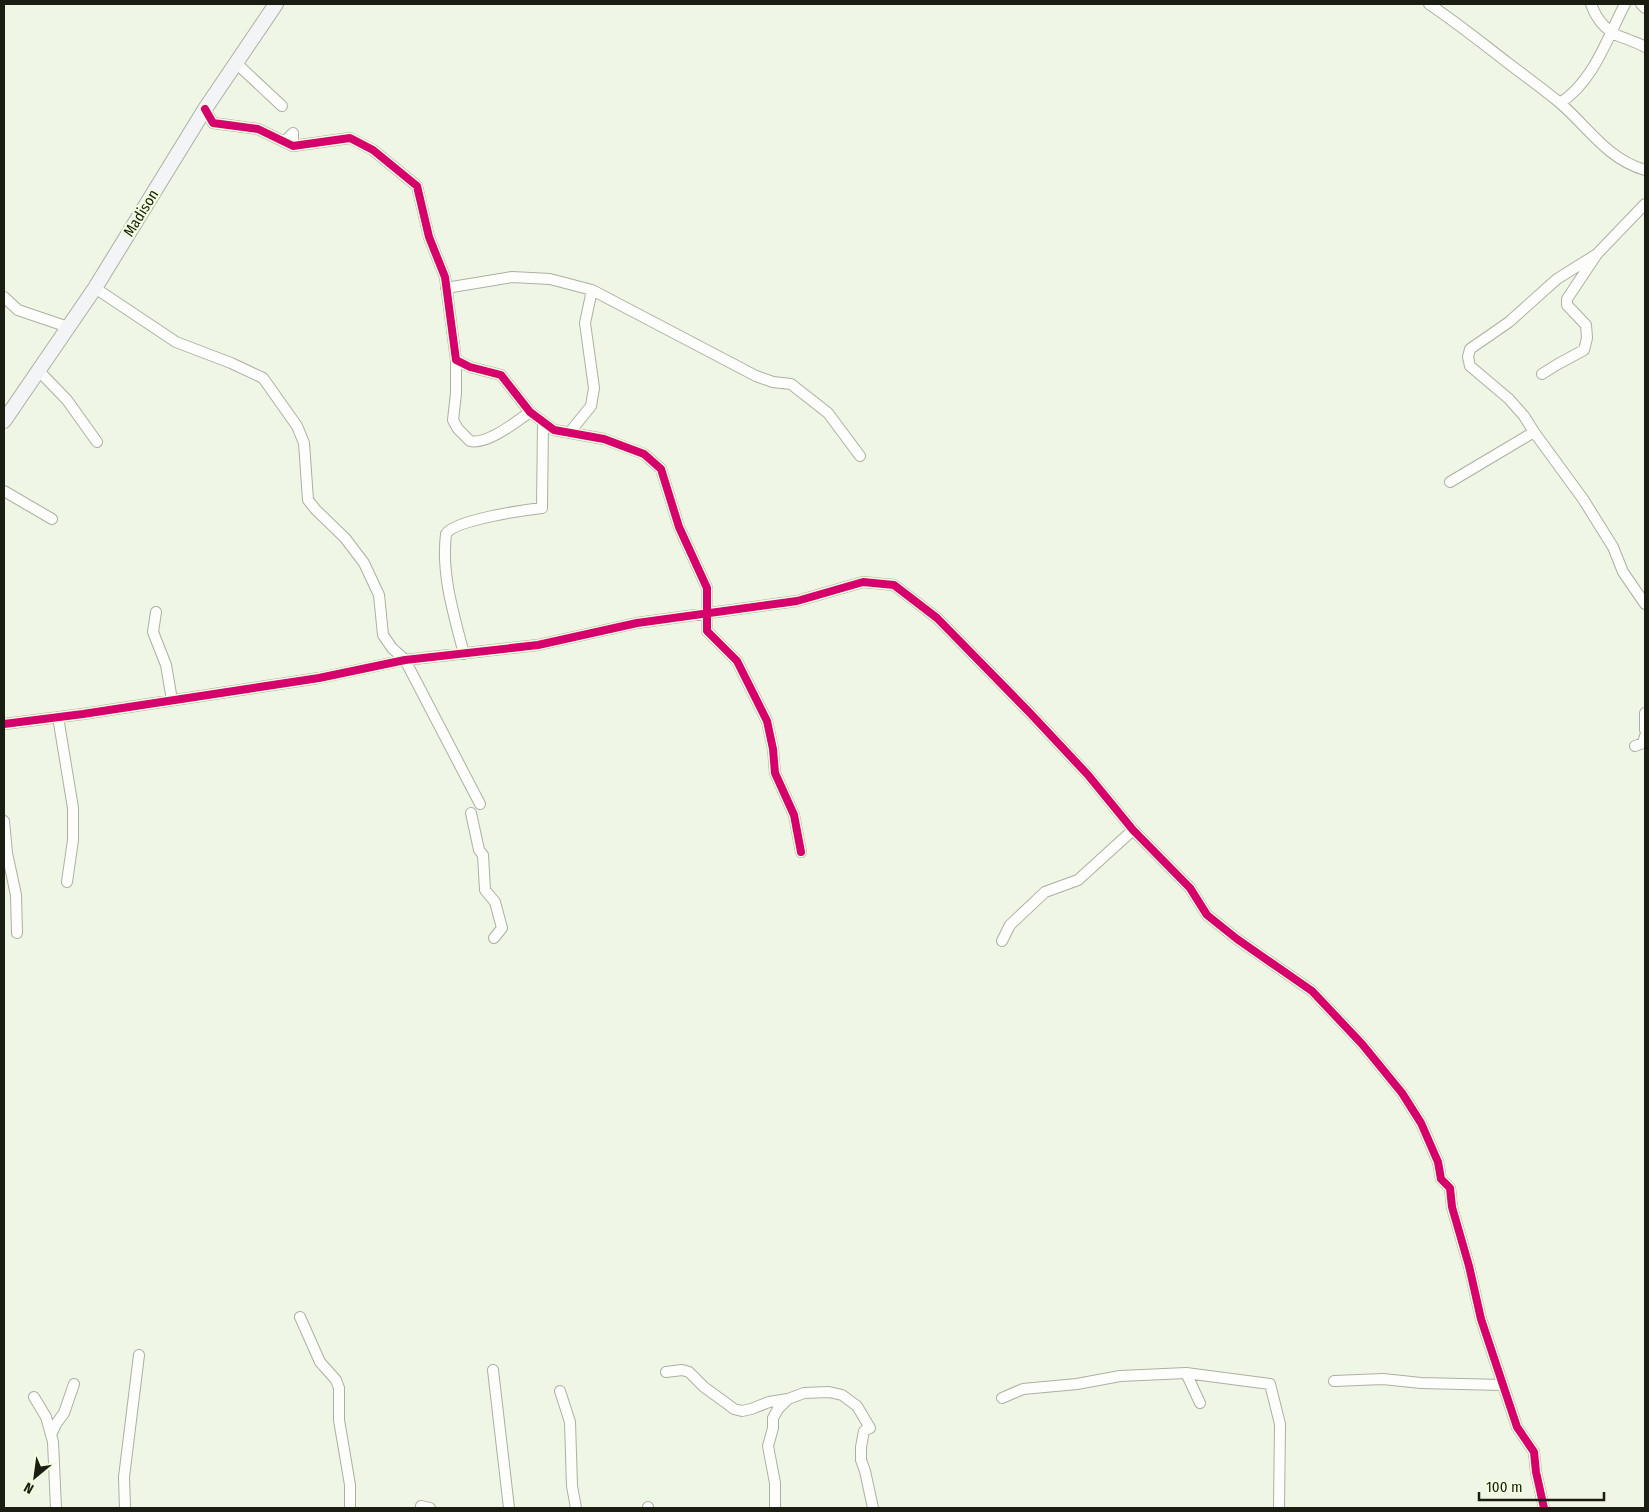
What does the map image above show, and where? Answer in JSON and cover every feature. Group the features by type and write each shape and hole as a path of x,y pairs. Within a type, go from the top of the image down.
{"street":[{"name":"Madison","path":"4,421 96,288 206,110 276,4"},
{"path":"1429,4 1482,42 1560,103 1594,139 1612,153 1645,170"},
{"path":"1591,4 1596,16 1611,31 1624,39 1638,42 1645,47"},
{"path":"1560,103 1573,93 1590,73 1625,4"},
{"path":"1641,4 1645,8"},
{"path":"236,63 282,106"},
{"path":"206,110 214,123 258,129 288,144 350,138 373,150 417,186 429,237 445,277 456,360 456,393 453,420 458,429 470,441 483,441 517,422 530,412"},
{"path":"1542,374 1584,350 1587,338 1586,325 1567,306 1567,299 1597,254 1645,204"},
{"path":"1597,254 1557,279 1510,322 1470,349 1468,357 1470,366 1509,399 1524,416 1583,499 1613,547 1623,572 1645,604"},
{"path":"446,288 512,277 550,279 592,290 756,376 773,382 791,384 828,413 860,456"},
{"path":"96,288 176,342 231,363 263,378 297,426 304,443 308,500 345,538 364,563 379,595 383,635 392,648 405,660 480,804"},
{"path":"569,433 591,406 594,388 585,323 592,290"},
{"path":"4,297 18,310 68,327"},
{"path":"456,360 470,367 501,375 530,412 554,430 604,440 644,454 661,468 679,527 707,588 707,631 737,661 767,721 773,749 775,773 794,815 801,852"},
{"path":"38,370 67,400 97,442"},
{"path":"464,654 449,597 446,534 454,527 478,520 506,513 542,508 543,422"},
{"path":"1450,482 1534,432"},
{"path":"4,491 52,519"},
{"path":"4,724 319,678 405,660 538,645 636,623 797,600 863,582 894,585 943,624 1088,775 1133,830 1190,888 1207,915 1237,939 1312,991 1362,1044 1402,1093 1421,1123 1438,1162 1441,1178 1450,1188 1452,1207 1469,1266 1481,1318 1516,1427 1534,1452 1536,1472 1544,1508"},
{"path":"156,612 153,632 166,665 172,700"},
{"path":"1645,713 1645,730"},
{"path":"58,717 73,808 73,840 67,882"},
{"path":"1634,746 1643,743 1645,736"},
{"path":"471,813 479,850 483,855 485,890 495,902 501,920 502,928 494,938"},
{"path":"4,821 7,853 16,895 17,933"},
{"path":"1002,941 1010,925 1046,892 1078,880 1133,830"},
{"path":"300,1317 320,1362 336,1380 339,1388 339,1420 350,1485 350,1508"},
{"path":"125,1508 124,1477 139,1355"},
{"path":"493,1370 509,1508"},
{"path":"666,1372 682,1370 690,1372 704,1387 726,1404 742,1411 751,1410 769,1402 788,1399 804,1393 829,1392 842,1395 857,1406 870,1428 864,1432 861,1460 873,1508"},
{"path":"1186,1373 1200,1403"},
{"path":"1002,1398 1023,1389 1076,1384 1120,1376 1186,1373 1270,1384 1280,1424 1279,1508"},
{"path":"1334,1381 1383,1379 1421,1383 1502,1384"},
{"path":"51,1436 56,1424 64,1413 74,1384"},
{"path":"560,1391 570,1422 572,1486 576,1508"},
{"path":"34,1397 46,1418 53,1442 56,1508"},
{"path":"775,1508 775,1483 768,1446 773,1428 773,1418 778,1409 788,1399"}],"cycle path":[{"path":"205,109 213,123 258,129 293,146 350,138 373,150 417,186 429,237 445,277 456,360 470,367 501,375 530,412 554,430 604,439 644,454 661,469 679,527 707,588 707,631 737,661 767,721 773,749 775,773 794,815 801,852"},
{"path":"4,724 83,714 319,678 405,660 538,645 637,623 797,601 863,582 894,585 937,618 1029,712 1088,775 1133,830 1190,888 1207,915 1237,939 1312,991 1362,1044 1402,1093 1421,1123 1438,1162 1441,1179 1450,1188 1452,1207 1469,1266 1481,1319 1517,1427 1534,1452 1536,1472 1544,1508"}]}
